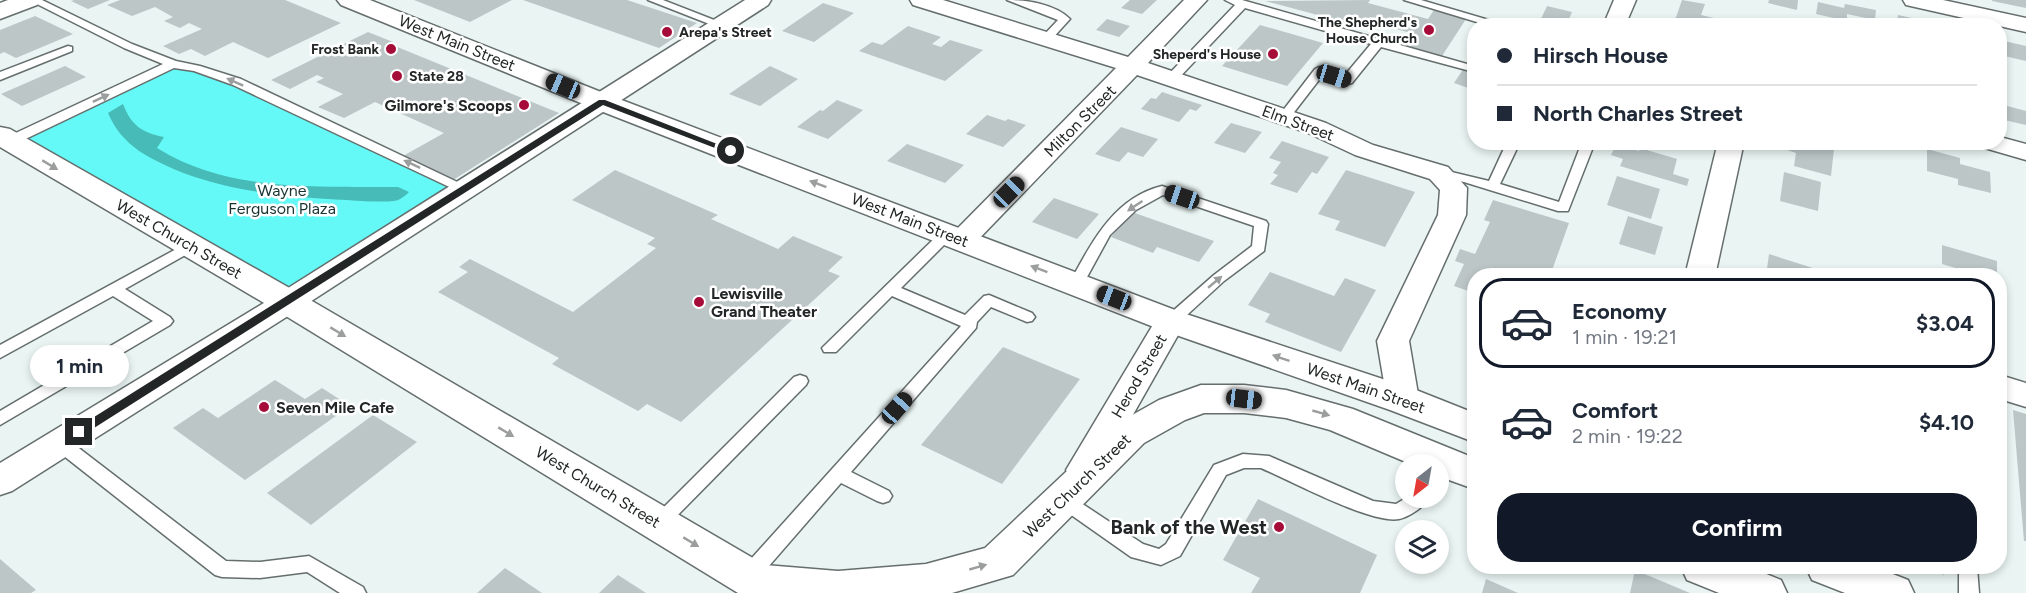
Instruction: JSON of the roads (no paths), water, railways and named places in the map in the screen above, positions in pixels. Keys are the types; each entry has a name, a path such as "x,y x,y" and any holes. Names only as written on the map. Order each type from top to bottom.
{"main road":[{"path":"0,12 29,0"},
{"name":"West Main Street","path":"350,0 602,102 1171,321 1403,400 1467,425"},
{"name":"West Church Street","path":"5,138 288,302 659,523 758,586 838,589 927,587 998,562 1131,433 1172,410 1201,399 1244,399 1286,404 1340,419 1418,454"},
{"path":"1449,466 1467,472"},
{"path":"1719,574 1766,593"},
{"path":"1836,577 1893,593"}],"street":[{"path":"0,481 288,302 760,0"},
{"name":"Elm Street","path":"921,0 1134,66 1317,128 1365,150 1439,173"},
{"name":"Milton Street","path":"955,237 1134,66 1196,0"},
{"path":"1617,18 1625,0"},
{"path":"1914,0 1995,18"},
{"path":"2007,21 2026,25"},
{"path":"2007,147 2026,152"},
{"path":"1702,268 1729,150"},
{"path":"1403,400 1393,341 1452,215 1454,188 1439,173"},
{"name":"Herod Street","path":"1067,497 1171,321"},
{"path":"2007,389 2026,395"}],"lane":[{"path":"34,0 128,46 173,64 237,82 465,189"},
{"path":"655,0 721,25"},
{"path":"1012,0 1052,12 1065,19 1046,39"},
{"path":"1230,0 1467,67"},
{"path":"1409,0 1475,18"},
{"path":"1171,79 1242,4"},
{"path":"1284,117 1319,71 1348,80 1378,43"},
{"path":"0,76 68,49"},
{"path":"5,138 173,64"},
{"path":"1493,186 1510,150"},
{"path":"1439,173 1466,178 1563,208 1586,150"},
{"path":"1076,284 1104,233 1131,207 1162,190 1261,224 1259,248 1219,278 1171,321"},
{"path":"830,348 890,289 955,237"},
{"path":"0,352 191,246"},
{"path":"0,419 165,321 114,289"},
{"path":"758,586 838,474 971,324 890,289"},
{"path":"967,323 989,300 1027,317"},
{"path":"659,523 800,381"},
{"path":"61,444 222,569 260,570 309,564 356,593"},
{"path":"1067,497 1138,550 1161,557 1173,550 1220,470 1243,461 1263,461 1371,508 1398,512 1404,508"},
{"path":"838,474 883,496"},
{"path":"1968,574 1969,593"}],"place":[{"name":"The Shepherd's House Church","path":"1429,30"},
{"name":"Arepa's Street","path":"667,32"},
{"name":"Frost Bank","path":"391,49"},
{"name":"Sheperd's House","path":"1273,54"},
{"name":"State 28","path":"397,76"},
{"name":"Gilmore's Scoops","path":"524,105"},
{"name":"Lewisville Grand Theater","path":"699,302"},
{"name":"Seven Mile Cafe","path":"264,407"},
{"name":"Bank of the West","path":"1279,527"}],"park label":[{"name":"Wayne Ferguson Plaza","path":"282,199"}]}
